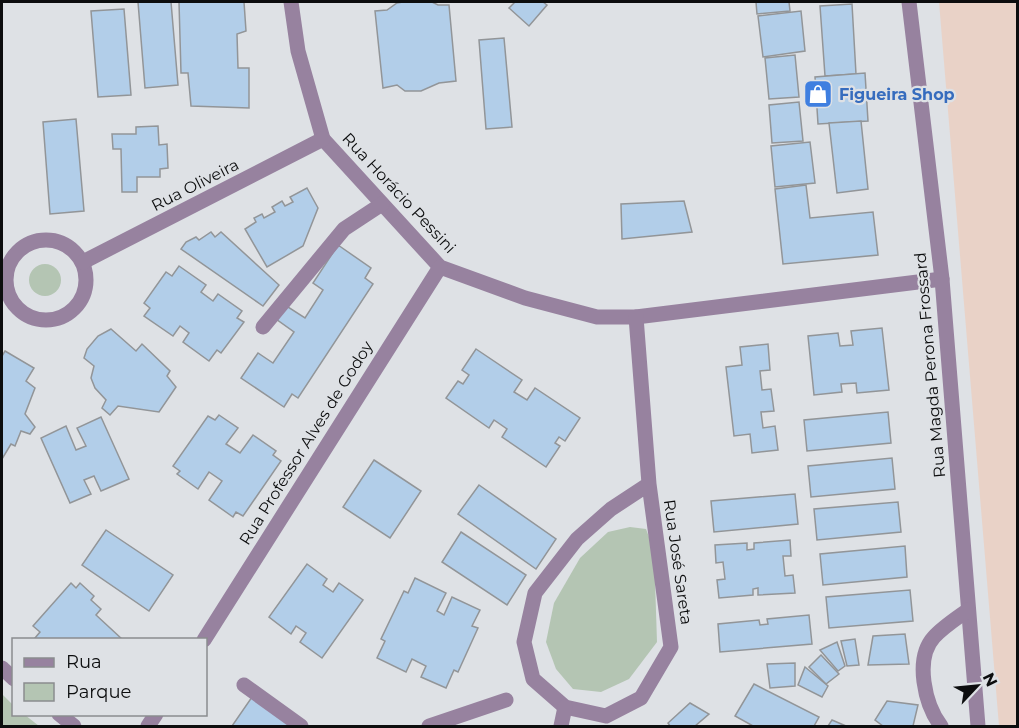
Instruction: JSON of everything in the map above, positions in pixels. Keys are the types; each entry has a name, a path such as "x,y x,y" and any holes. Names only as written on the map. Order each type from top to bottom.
{"street":[{"name":"Rua Horácio Pessini","path":"291,2 298,51 323,139 440,267 525,298 597,317 636,318 942,279"},
{"name":"Rua Magda Perona Frossard","path":"909,2 942,279 978,726"},
{"name":"Rua Oliveira","path":"83,262 323,139"},
{"path":"263,327 344,229 382,204"},
{"path":"40,240 65,244 83,262 86,287 75,310 52,321 27,317 9,298 6,273 17,251 32,243 40,240"},
{"name":"Rua Professor Alves de Godoy","path":"205,638 440,267"},
{"name":"Rua José Sareta","path":"636,318 649,484 671,647 641,698 606,716 564,707 533,679 524,642 535,593 577,539 611,509 649,484"},
{"path":"941,726 931,713 923,680 925,654 933,637 968,610"},
{"path":"244,686 300,726"},
{"path":"429,726 506,700"},
{"path":"561,726 564,707"},
{"path":"62,716 74,726"}],"shaded area":[{"path":"939,2 1017,2 1017,726 999,726"}],"green space":[{"path":"45,264 56,269 61,280 56,291 45,296 34,291 29,280 34,269"},
{"path":"630,527 646,529 654,550 657,642 629,679 601,692 573,689 556,669 546,642 554,603 580,558 608,532"},
{"path":"2,694 12,704 12,716 26,716 39,726 2,726"}],"building":[{"path":"138,2 171,2 178,85 145,88"},
{"path":"179,2 244,2 246,31 237,34 238,68 249,68 249,108 191,106 188,73 181,73"},
{"path":"403,2 432,2 438,5 449,5 456,81 439,83 421,91 405,91 397,85 383,88 375,11 387,10"},
{"path":"513,2 543,2 547,5 529,26 509,8"},
{"path":"756,2 789,2 790,11 757,14"},
{"path":"852,4 856,74 825,76 820,6"},
{"path":"124,9 131,95 98,97 91,11"},
{"path":"801,11 805,51 763,57 758,16"},
{"path":"504,38 512,127 486,129 479,40"},
{"path":"795,55 799,97 769,99 765,58"},
{"path":"865,73 868,121 818,124 815,77"},
{"path":"799,102 803,141 772,143 769,105"},
{"path":"76,119 84,211 50,214 43,122"},
{"path":"861,121 868,189 837,193 829,123"},
{"path":"158,126 159,145 167,144 168,168 160,169 160,177 137,177 137,192 122,192 121,149 113,149 112,134 136,134 136,127"},
{"path":"810,142 815,183 775,187 771,146"},
{"path":"806,185 810,218 873,212 878,255 783,264 775,189"},
{"path":"307,188 318,208 303,246 267,267 245,229 256,222 254,218 262,214 264,218 275,212 272,207 282,201 285,206 293,202 290,197"},
{"path":"684,201 692,232 622,239 621,204"},
{"path":"211,232 215,237 221,232 279,285 263,306 181,249 186,242 196,237 199,240"},
{"path":"338,245 371,268 365,278 373,284 298,398 292,394 284,407 241,378 258,353 273,363 294,332 276,319 285,305 305,318 323,290 313,283"},
{"path":"179,266 206,285 201,292 213,301 218,294 242,311 237,318 244,322 221,353 217,350 209,361 183,342 189,333 180,326 173,336 144,316 150,308 144,303 166,272 172,276"},
{"path":"882,328 889,390 857,393 856,383 841,384 842,392 814,395 808,336 838,333 840,346 853,345 851,331"},
{"path":"111,329 136,351 142,344 170,371 167,376 176,387 159,412 118,406 110,415 102,408 106,400 95,388 91,378 94,366 84,358 87,349 98,336"},
{"path":"768,344 770,370 760,371 762,390 771,389 774,411 761,412 763,428 775,426 778,450 752,453 750,434 734,436 726,367 742,365 740,347"},
{"path":"476,349 522,380 514,392 527,400 535,388 580,418 565,441 559,437 555,443 560,446 546,467 502,437 507,429 494,420 489,428 446,398 458,381 463,384 469,375 462,370"},
{"path":"5,351 34,368 26,381 35,388 25,414 35,427 30,434 21,431 15,446 11,444 2,459 2,356"},
{"path":"888,412 891,443 807,451 804,420"},
{"path":"219,415 238,428 226,444 240,453 253,435 276,451 273,455 281,461 243,516 236,512 233,517 209,500 222,481 209,472 198,489 177,474 180,471 173,466 208,416 215,420"},
{"path":"101,417 129,479 101,491 94,476 84,480 91,494 70,503 41,438 66,426 76,450 86,446 77,428"},
{"path":"892,458 895,489 811,497 808,466"},
{"path":"374,460 421,491 390,538 343,507"},
{"path":"479,485 556,539 536,569 458,514"},
{"path":"795,494 798,524 714,532 711,501"},
{"path":"898,502 901,532 817,540 814,509"},
{"path":"106,530 173,575 149,611 82,565"},
{"path":"461,532 526,575 507,605 442,562"},
{"path":"790,540 791,556 783,556 785,576 793,575 795,593 758,595 758,588 753,589 753,595 719,598 717,580 725,579 723,562 716,563 715,545 747,543 747,550 754,549 754,543"},
{"path":"905,546 907,577 823,585 820,554"},
{"path":"307,564 327,579 323,585 333,592 339,583 363,600 322,658 300,642 306,633 296,626 291,634 269,617"},
{"path":"415,578 446,593 437,611 444,615 452,597 480,610 472,626 478,628 458,672 454,670 446,688 421,677 426,666 412,659 406,672 377,658 385,641 381,639 404,591 408,593"},
{"path":"71,583 76,588 80,583 94,596 91,600 101,609 96,615 121,638 35,638 40,632 33,626"},
{"path":"910,590 913,621 829,628 826,597"},
{"path":"809,615 812,644 720,652 718,624 759,620 760,625 768,624 767,619"},
{"path":"905,634 909,664 868,665 873,636"},
{"path":"855,639 859,665 847,666 841,641"},
{"path":"837,642 845,666 838,671 820,650"},
{"path":"821,655 839,674 826,684 809,667"},
{"path":"795,663 795,686 770,688 767,664"},
{"path":"805,667 828,686 822,697 798,685"},
{"path":"754,684 819,717 814,726 753,726 735,716"},
{"path":"252,697 293,726 232,726"},
{"path":"887,701 918,705 913,726 883,726 875,720"},
{"path":"690,703 709,714 695,726 670,726 668,723"},
{"path":"832,720 846,726 828,726"}],"place":[{"name":"Figueira Shop","path":"818,94"}]}
